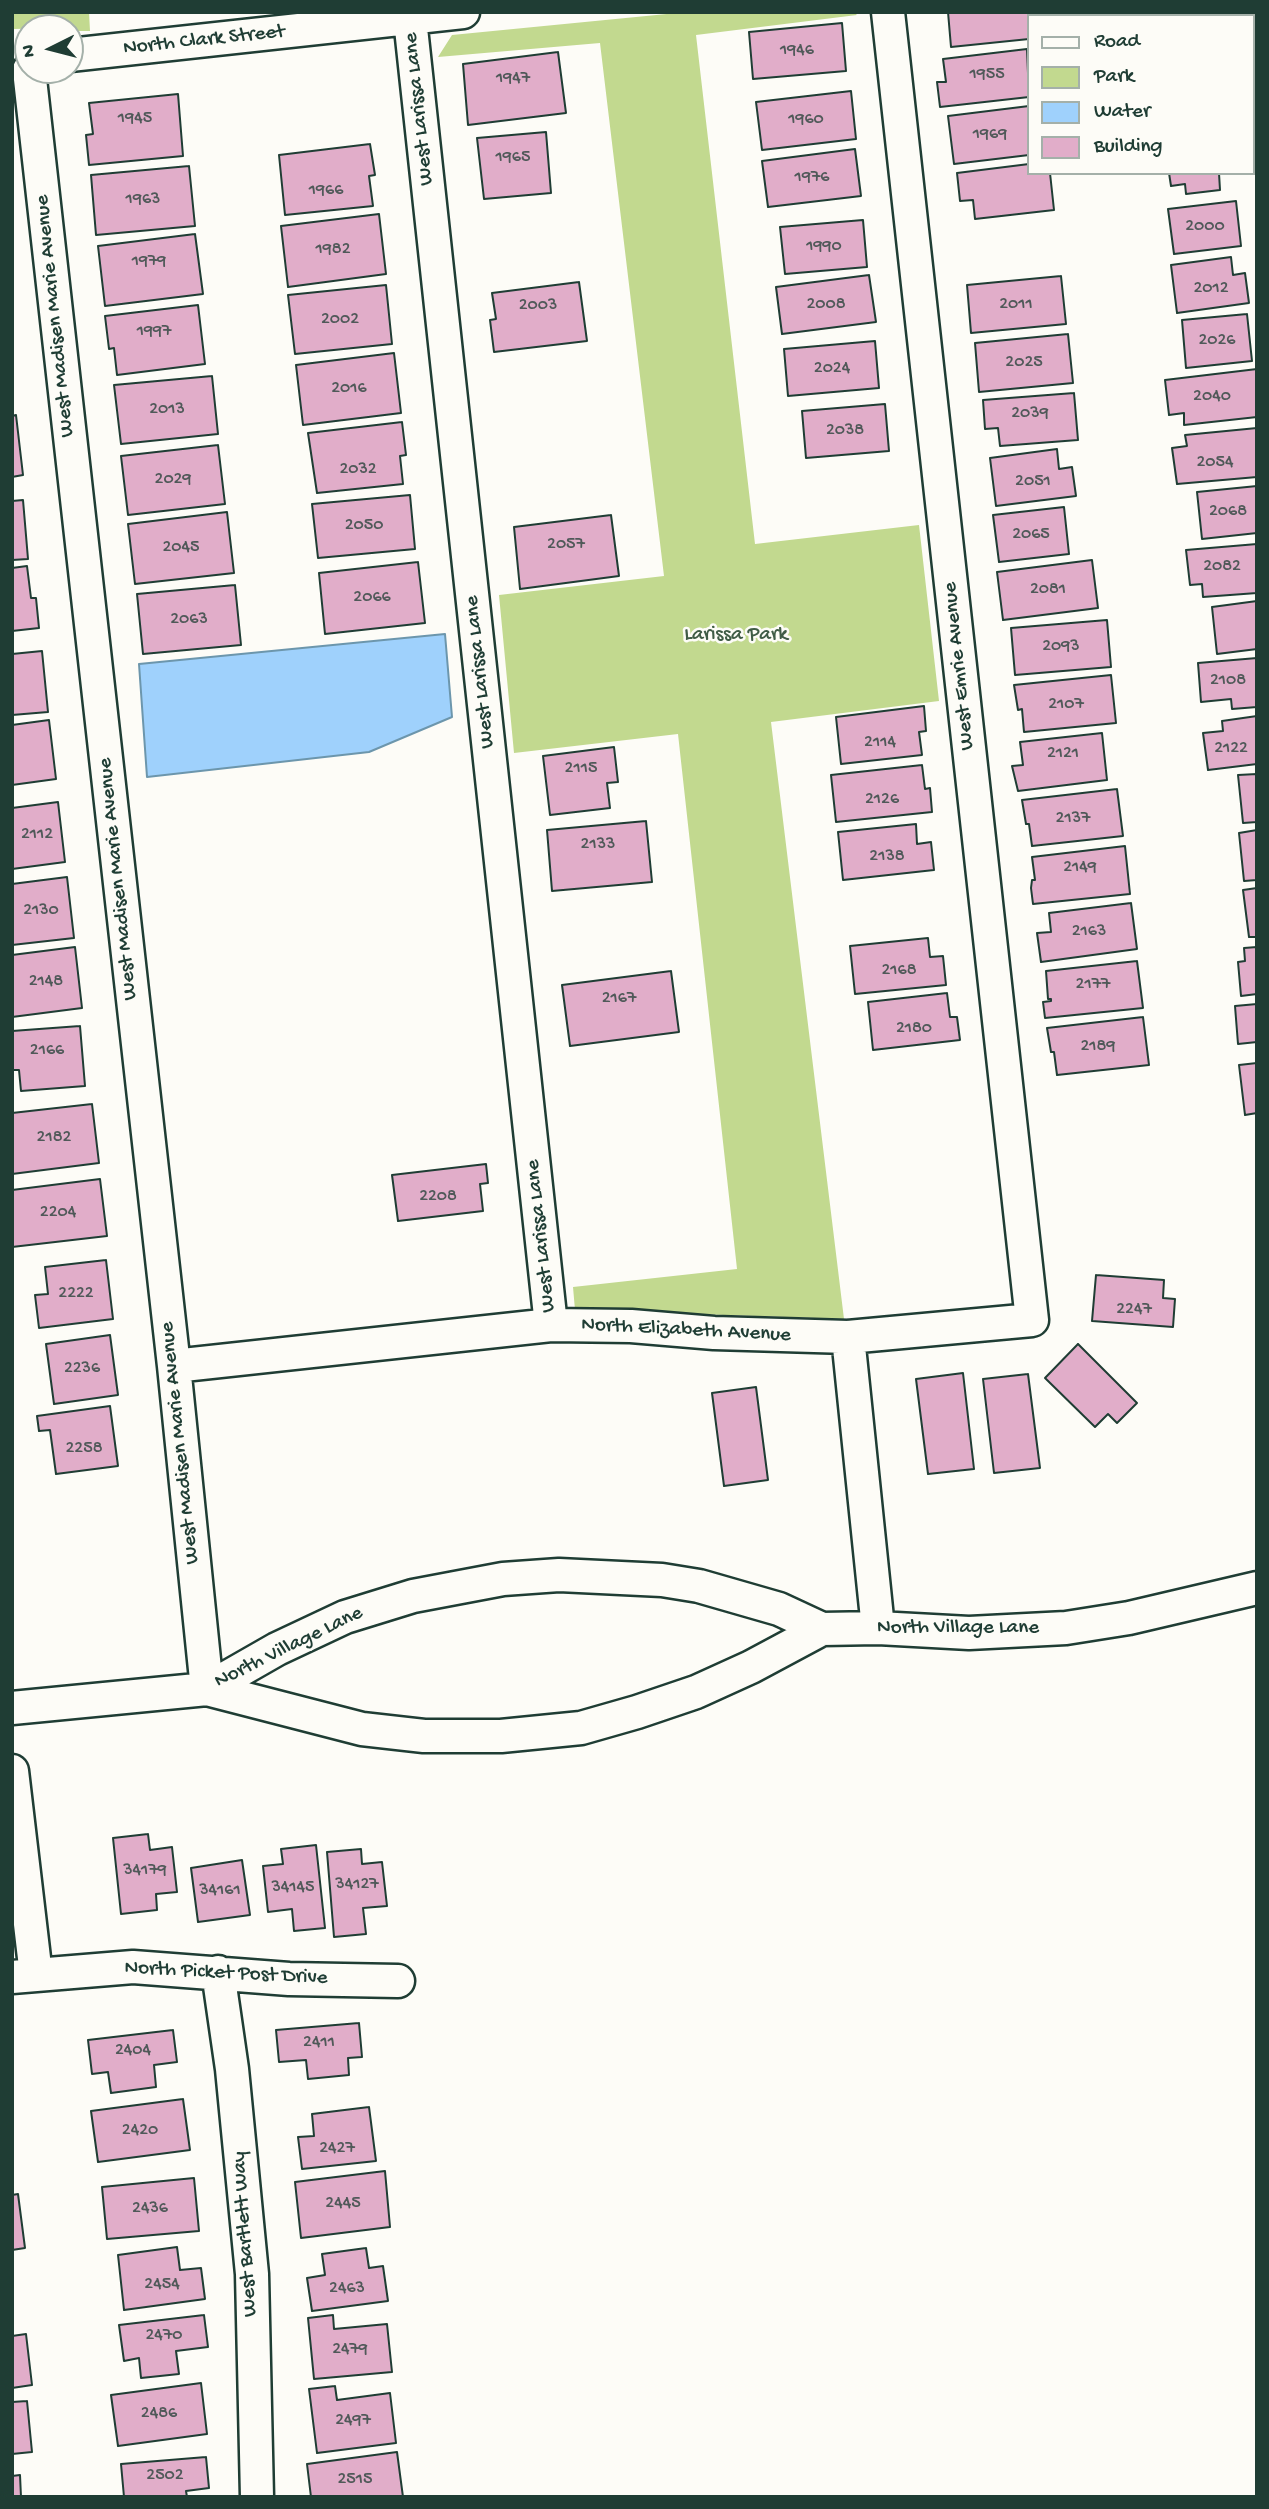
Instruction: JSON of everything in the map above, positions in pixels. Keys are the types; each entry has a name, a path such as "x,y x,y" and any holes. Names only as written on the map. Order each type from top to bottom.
{"street":[{"name":"North Clark Street","path":"84,54 463,12"},
{"name":"West Emrie Avenue","path":"888,12 1032,1320"},
{"name":"West Larissa Lane","path":"410,19 551,1325"},
{"name":"West Madisen Marie Avenue","path":"31,84 174,1366 207,1689"},
{"name":"North Elizabeth Avenue","path":"174,1366 551,1325 631,1326 714,1333 848,1337 1032,1320"},
{"path":"848,1337 878,1628"},
{"name":"North Village Lane","path":"207,1689 277,1649 345,1617 413,1596 503,1579 559,1575 662,1580 699,1586 779,1609 822,1629 878,1628 969,1633 1066,1628 1129,1618 1257,1588"},
{"name":"North Village Lane","path":"12,1708 207,1689 275,1709 362,1729 424,1736 501,1737 581,1728 637,1712 696,1692 751,1667 822,1629"},
{"path":"12,1771 24,1976"},
{"name":"North Picket Post Drive","path":"24,1976 133,1967 289,1979 398,1981"},
{"name":"West Bartlett Way","path":"218,1972 232,2069 252,2274 257,2497"}],"green space":[{"path":"12,12 89,12 90,31 84,31 84,14 14,14 12,29"},
{"name":"Larissa Park","path":"687,12 854,12 857,15 696,35 755,544 919,525 939,701 771,722 844,1319 575,1310 573,1287 737,1269 678,734 514,753 499,595 664,576 600,43 438,57 452,35"}],"water":[{"path":"445,634 452,717 369,752 147,777 139,664"}],"building":[{"path":"948,12 1043,12 1028,14 1028,39 951,47"},
{"path":"1125,12 1218,12 1218,14"},
{"path":"842,23 846,71 753,79 749,32"},
{"path":"1027,49 1028,97 940,107 937,82 946,82 943,59"},
{"path":"558,52 566,113 468,125 463,64"},
{"path":"851,91 856,139 762,150 756,102"},
{"path":"178,94 183,156 89,165 86,135 93,134 89,103"},
{"path":"1028,106 1028,155 954,164 948,116"},
{"path":"546,132 551,193 484,199 477,138"},
{"path":"370,144 375,175 369,176 373,206 285,215 279,155"},
{"path":"855,149 861,196 768,207 762,161"},
{"path":"1028,164 1028,175 1050,175 1054,210 975,219 973,200 960,201 957,173"},
{"path":"189,166 195,226 96,235 91,175"},
{"path":"1169,175 1219,175 1220,190 1186,194 1185,184 1171,186"},
{"path":"1236,201 1241,246 1174,254 1168,209"},
{"path":"379,214 386,274 288,287 281,226"},
{"path":"863,220 867,267 785,274 780,227"},
{"path":"195,234 203,294 105,306 98,246"},
{"path":"1231,257 1233,275 1245,273 1249,303 1177,313 1171,265"},
{"path":"869,275 876,322 782,334 776,287"},
{"path":"1061,276 1066,324 971,333 967,285"},
{"path":"579,282 587,341 494,352 490,320 496,319 492,293"},
{"path":"386,285 392,344 295,354 288,295"},
{"path":"198,305 205,364 117,375 114,348 109,349 105,316"},
{"path":"1247,314 1252,361 1186,368 1182,320"},
{"path":"1068,334 1073,383 979,392 975,343"},
{"path":"875,341 879,388 788,396 784,349"},
{"path":"394,353 401,413 303,425 296,365"},
{"path":"1257,369 1257,417 1184,425 1184,413 1169,415 1165,380"},
{"path":"212,376 218,434 121,444 114,385"},
{"path":"1074,393 1078,440 1000,446 998,428 985,429 983,400"},
{"path":"885,404 889,451 806,458 802,411"},
{"path":"16,415 23,475 12,477 12,416"},
{"path":"402,422 406,455 400,456 403,484 317,493 308,433"},
{"path":"1257,428 1257,477 1177,484 1172,448 1187,446 1185,435"},
{"path":"218,445 225,504 128,515 121,456"},
{"path":"1057,449 1059,469 1072,467 1076,496 996,506 990,458"},
{"path":"1257,486 1257,533 1202,539 1197,492"},
{"path":"410,495 415,549 318,558 312,504"},
{"path":"23,500 28,559 12,560 12,501"},
{"path":"1064,507 1069,554 999,562 993,515"},
{"path":"227,512 234,573 135,584 128,524"},
{"path":"611,515 619,576 520,589 514,527"},
{"path":"1257,544 1257,593 1203,597 1202,584 1190,585 1186,550"},
{"path":"1092,560 1098,608 1003,620 997,572"},
{"path":"418,562 425,623 325,634 319,573"},
{"path":"27,566 31,598 36,598 39,628 12,631 12,568"},
{"path":"235,585 241,645 143,654 137,594"},
{"path":"1257,601 1257,649 1217,654 1212,607"},
{"path":"1107,620 1111,667 1015,675 1011,628"},
{"path":"42,651 48,712 12,715 12,654"},
{"path":"1257,658 1257,707 1232,709 1231,699 1201,702 1198,663"},
{"path":"1111,675 1116,723 1024,732 1022,709 1018,710 1014,685"},
{"path":"924,706 926,731 919,732 922,755 841,764 836,717"},
{"path":"1257,716 1257,764 1208,770 1203,733 1223,731 1222,721"},
{"path":"49,720 56,779 12,785 12,725"},
{"path":"1102,733 1107,780 1018,791 1012,766 1023,765 1020,742"},
{"path":"614,747 618,782 607,783 610,808 550,815 543,756"},
{"path":"922,765 925,789 930,788 932,812 836,822 831,775"},
{"path":"1257,774 1257,822 1243,823 1238,775"},
{"path":"1117,789 1123,836 1032,846 1022,800"},
{"path":"58,802 65,862 12,869 12,808"},
{"path":"646,821 652,882 552,891 547,830"},
{"path":"916,824 917,844 931,842 934,870 843,880 838,832"},
{"path":"1257,830 1257,880 1244,881 1239,833"},
{"path":"1125,846 1130,894 1033,904 1031,888 1032,880 1035,880 1032,857"},
{"path":"67,877 74,938 12,945 12,884"},
{"path":"1257,888 1257,937 1249,937 1243,890"},
{"path":"1131,903 1137,949 1041,962 1037,933 1051,932 1049,913"},
{"path":"928,938 930,957 943,956 946,985 855,994 850,946"},
{"path":"75,947 82,1008 12,1017 12,955"},
{"path":"1257,947 1257,994 1241,996 1238,962 1245,961 1244,948"},
{"path":"1137,961 1143,1008 1045,1018 1043,1002 1051,1001 1048,999 1046,971"},
{"path":"671,971 679,1032 570,1046 562,985"},
{"path":"947,993 950,1017 957,1017 960,1040 873,1050 868,1002"},
{"path":"1257,1004 1257,1042 1238,1044 1235,1006"},
{"path":"1143,1017 1149,1065 1057,1075 1047,1028"},
{"path":"80,1026 85,1086 21,1091 19,1070 12,1070 12,1031"},
{"path":"1257,1063 1257,1113 1245,1115 1239,1065"},
{"path":"92,1104 99,1163 12,1174 12,1113"},
{"path":"486,1164 488,1183 480,1184 483,1211 398,1221 392,1175"},
{"path":"100,1179 107,1236 12,1247 12,1190"},
{"path":"106,1260 113,1319 39,1328 35,1295 48,1294 45,1267"},
{"path":"1096,1275 1164,1280 1163,1298 1175,1299 1173,1327 1092,1321"},
{"path":"110,1335 118,1395 54,1404 46,1344"},
{"path":"1078,1344 1137,1403 1117,1423 1108,1414 1095,1427 1045,1378"},
{"path":"963,1373 974,1469 928,1474 916,1379"},
{"path":"1028,1374 1040,1468 994,1473 983,1379"},
{"path":"756,1387 768,1480 724,1486 712,1393"},
{"path":"110,1406 118,1466 56,1474 50,1430 39,1431 37,1416"},
{"path":"148,1834 150,1850 172,1847 177,1892 156,1894 157,1910 121,1914 113,1838"},
{"path":"316,1845 325,1928 294,1931 292,1909 268,1912 263,1866 283,1864 281,1849"},
{"path":"361,1849 362,1864 382,1862 387,1906 363,1908 366,1934 334,1937 327,1852"},
{"path":"242,1860 250,1915 198,1922 191,1868"},
{"path":"359,2023 362,2057 348,2058 349,2075 308,2079 306,2060 279,2062 276,2030"},
{"path":"173,2030 177,2062 154,2065 156,2087 111,2093 108,2072 92,2074 88,2040"},
{"path":"183,2099 190,2150 98,2162 91,2111"},
{"path":"369,2107 376,2161 302,2169 298,2137 314,2136 312,2114"},
{"path":"385,2171 390,2227 301,2238 295,2182"},
{"path":"194,2178 199,2231 107,2239 102,2187"},
{"path":"18,2194 25,2248 12,2250 12,2195"},
{"path":"177,2247 180,2270 201,2268 205,2299 124,2310 118,2255"},
{"path":"366,2248 369,2268 383,2266 388,2301 312,2311 307,2278 325,2275 322,2254"},
{"path":"204,2315 208,2347 176,2351 179,2374 141,2378 139,2358 124,2361 119,2325"},
{"path":"333,2315 334,2329 387,2324 392,2372 314,2379 308,2318"},
{"path":"26,2334 32,2385 12,2388 12,2336"},
{"path":"201,2383 207,2434 118,2446 111,2395"},
{"path":"335,2386 337,2400 390,2393 396,2443 317,2453 309,2389"},
{"path":"27,2401 32,2452 12,2454 12,2402"},
{"path":"397,2452 403,2497 311,2497 307,2464"},
{"path":"206,2457 209,2488 186,2491 187,2497 124,2497 121,2464"},
{"path":"20,2475 21,2497 12,2497 12,2476"}]}
